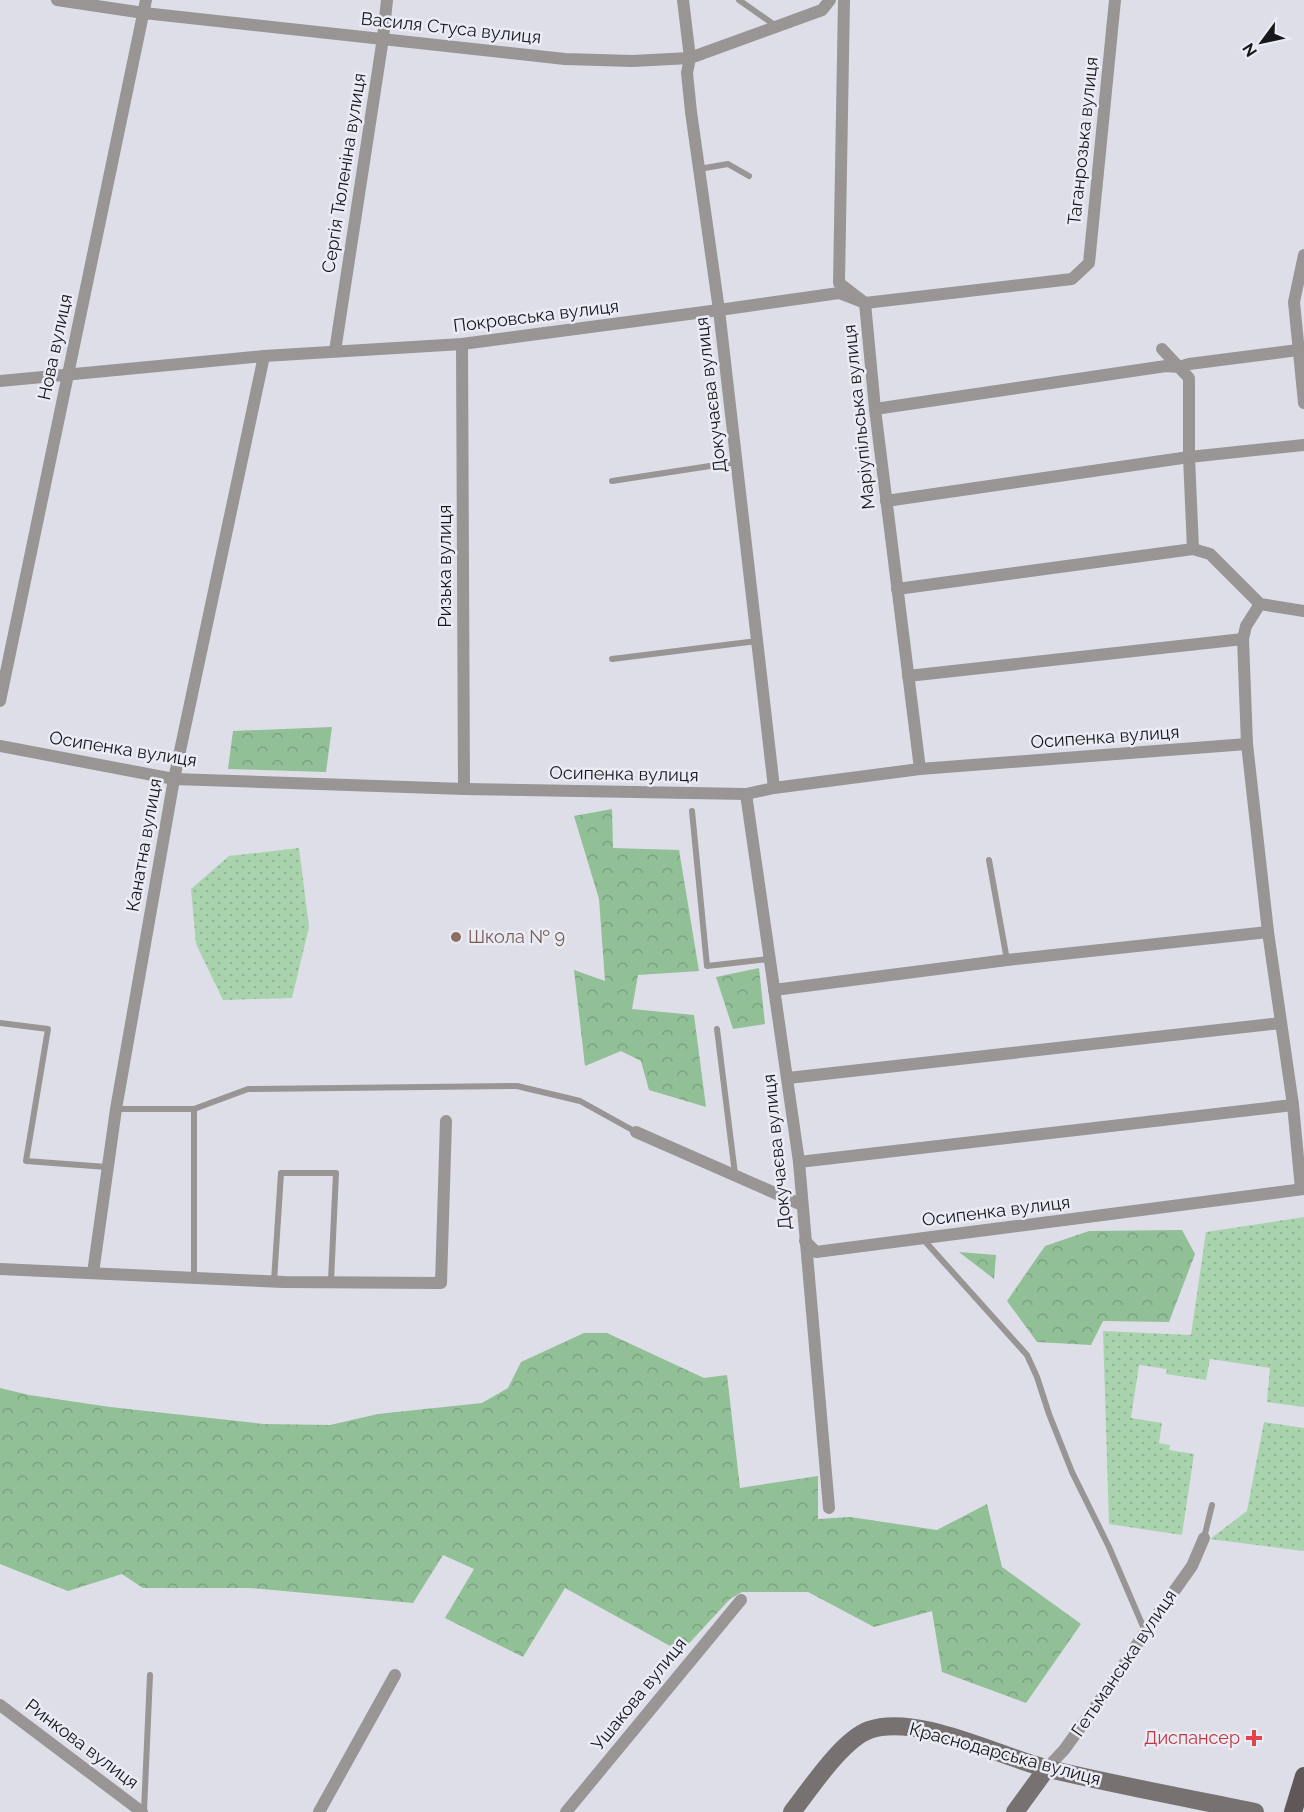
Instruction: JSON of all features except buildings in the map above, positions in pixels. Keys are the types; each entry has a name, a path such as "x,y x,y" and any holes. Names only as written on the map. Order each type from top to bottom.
{"main road":[{"path":"1293,1812 1304,1776"}],"street":[{"name":"Василя Стуса вулиця","path":"57,0 145,6 383,38 564,59 632,61 690,58 822,10 830,0"},
{"name":"Сергія Тюленіна вулиця","path":"334,351 387,0"},
{"name":"Докучаєва вулиця","path":"683,0 690,58 687,73 719,310 774,788"},
{"name":"Маріупільська вулиця","path":"844,0 839,283 865,303 875,409 920,769"},
{"name":"Таганрозька вулиця","path":"1072,279 1089,263 1115,0"},
{"name":"Нова вулиця","path":"0,701 145,6"},
{"path":"1304,255 1294,302 1304,403"},
{"name":"Покровська вулиця","path":"0,381 264,356 462,344 839,292 865,303 1072,279"},
{"name":"Ризька вулиця","path":"462,344 464,789"},
{"path":"1162,350 1189,378 1189,457 1193,549"},
{"path":"875,409 1166,366 1179,367 1298,350"},
{"name":"Канатна вулиця","path":"93,1273 116,1109 174,779 264,356"},
{"path":"886,501 1189,457 1304,445"},
{"path":"897,589 1193,549 1210,554 1260,603 1304,611"},
{"path":"1260,603 1246,626 1243,639 1246,744 1302,1189"},
{"path":"908,676 1243,639"},
{"name":"Осипенка вулиця","path":"0,746 174,779 464,789 746,795 774,788 920,769 1246,744"},
{"name":"Докучаєва вулиця","path":"746,795 799,1162 829,1508"},
{"path":"774,990 1007,960 1268,932"},
{"path":"788,1078 1281,1023"},
{"path":"799,1162 1293,1105"},
{"path":"0,1269 274,1281 441,1283 446,1121"},
{"path":"636,1132 802,1205"},
{"name":"Осипенка вулиця","path":"805,1241 816,1252 1302,1189"},
{"name":"Гетьманська вулиця","path":"1015,1812 1047,1768 1065,1750 1108,1689 1192,1566 1204,1539"},
{"name":"Ушакова вулиця","path":"566,1812 741,1600"},
{"path":"319,1812 395,1675"},
{"name":"Ринкова вулиця","path":"0,1705 143,1812"},
{"name":"Краснодарська вулиця","path":"792,1812 852,1739 870,1730 896,1726 925,1729 1047,1768 1255,1812"}],"lane":[{"path":"739,0 776,27"},
{"path":"699,169 728,164 749,177"},
{"path":"612,480 737,462"},
{"path":"612,658 757,641"},
{"path":"692,811 707,966 770,958"},
{"path":"989,860 1007,960"},
{"path":"0,1023 48,1029 26,1161 108,1167"},
{"path":"717,1029 735,1175"},
{"path":"116,1109 194,1109 249,1089 517,1086 580,1101 636,1132"},
{"path":"194,1109 194,1278"},
{"path":"274,1281 281,1173 336,1173 331,1281"},
{"path":"922,1238 1027,1355 1072,1472 1145,1632"},
{"path":"1204,1539 1212,1504"},
{"path":"143,1812 150,1675"}],"green space":[{"path":"332,727 326,772 228,769 233,731"},
{"path":"612,809 613,848 679,850 699,971 638,975 632,1009 694,1015 706,1107 649,1090 641,1061 621,1051 585,1066 574,970 605,981 599,899 574,816"},
{"path":"299,848 309,927 292,998 223,1000 196,944 191,889 229,856"},
{"path":"759,968 765,1024 733,1029 716,977"},
{"path":"1304,1217 1304,1407 1267,1402 1270,1368 1210,1359 1206,1380 1166,1374 1167,1369 1139,1365 1131,1418 1162,1423 1159,1443 1170,1445 1169,1450 1194,1454 1182,1535 1109,1524 1103,1331 1191,1335 1206,1232"},
{"path":"1182,1230 1195,1254 1169,1322 1103,1321 1091,1345 1037,1342 1007,1301 1045,1246 1089,1231"},
{"path":"959,1252 996,1255 994,1279"},
{"path":"584,1333 607,1333 704,1378 727,1375 740,1488 818,1476 818,1519 850,1517 937,1530 987,1504 1002,1567 1081,1624 1026,1703 942,1672 932,1611 874,1627 808,1592 742,1592 730,1599 681,1652 565,1588 523,1657 445,1618 474,1569 443,1555 413,1603 250,1588 143,1588 122,1574 68,1591 0,1564 0,1388 29,1395 110,1407 264,1424 330,1425 378,1414 482,1403 508,1388 521,1362"},
{"path":"1264,1422 1304,1428 1304,1551 1210,1539 1247,1511"}],"place":[{"name":"Школа № 9","path":"456,937"},
{"name":"Диспансер","path":"1254,1738"}]}
